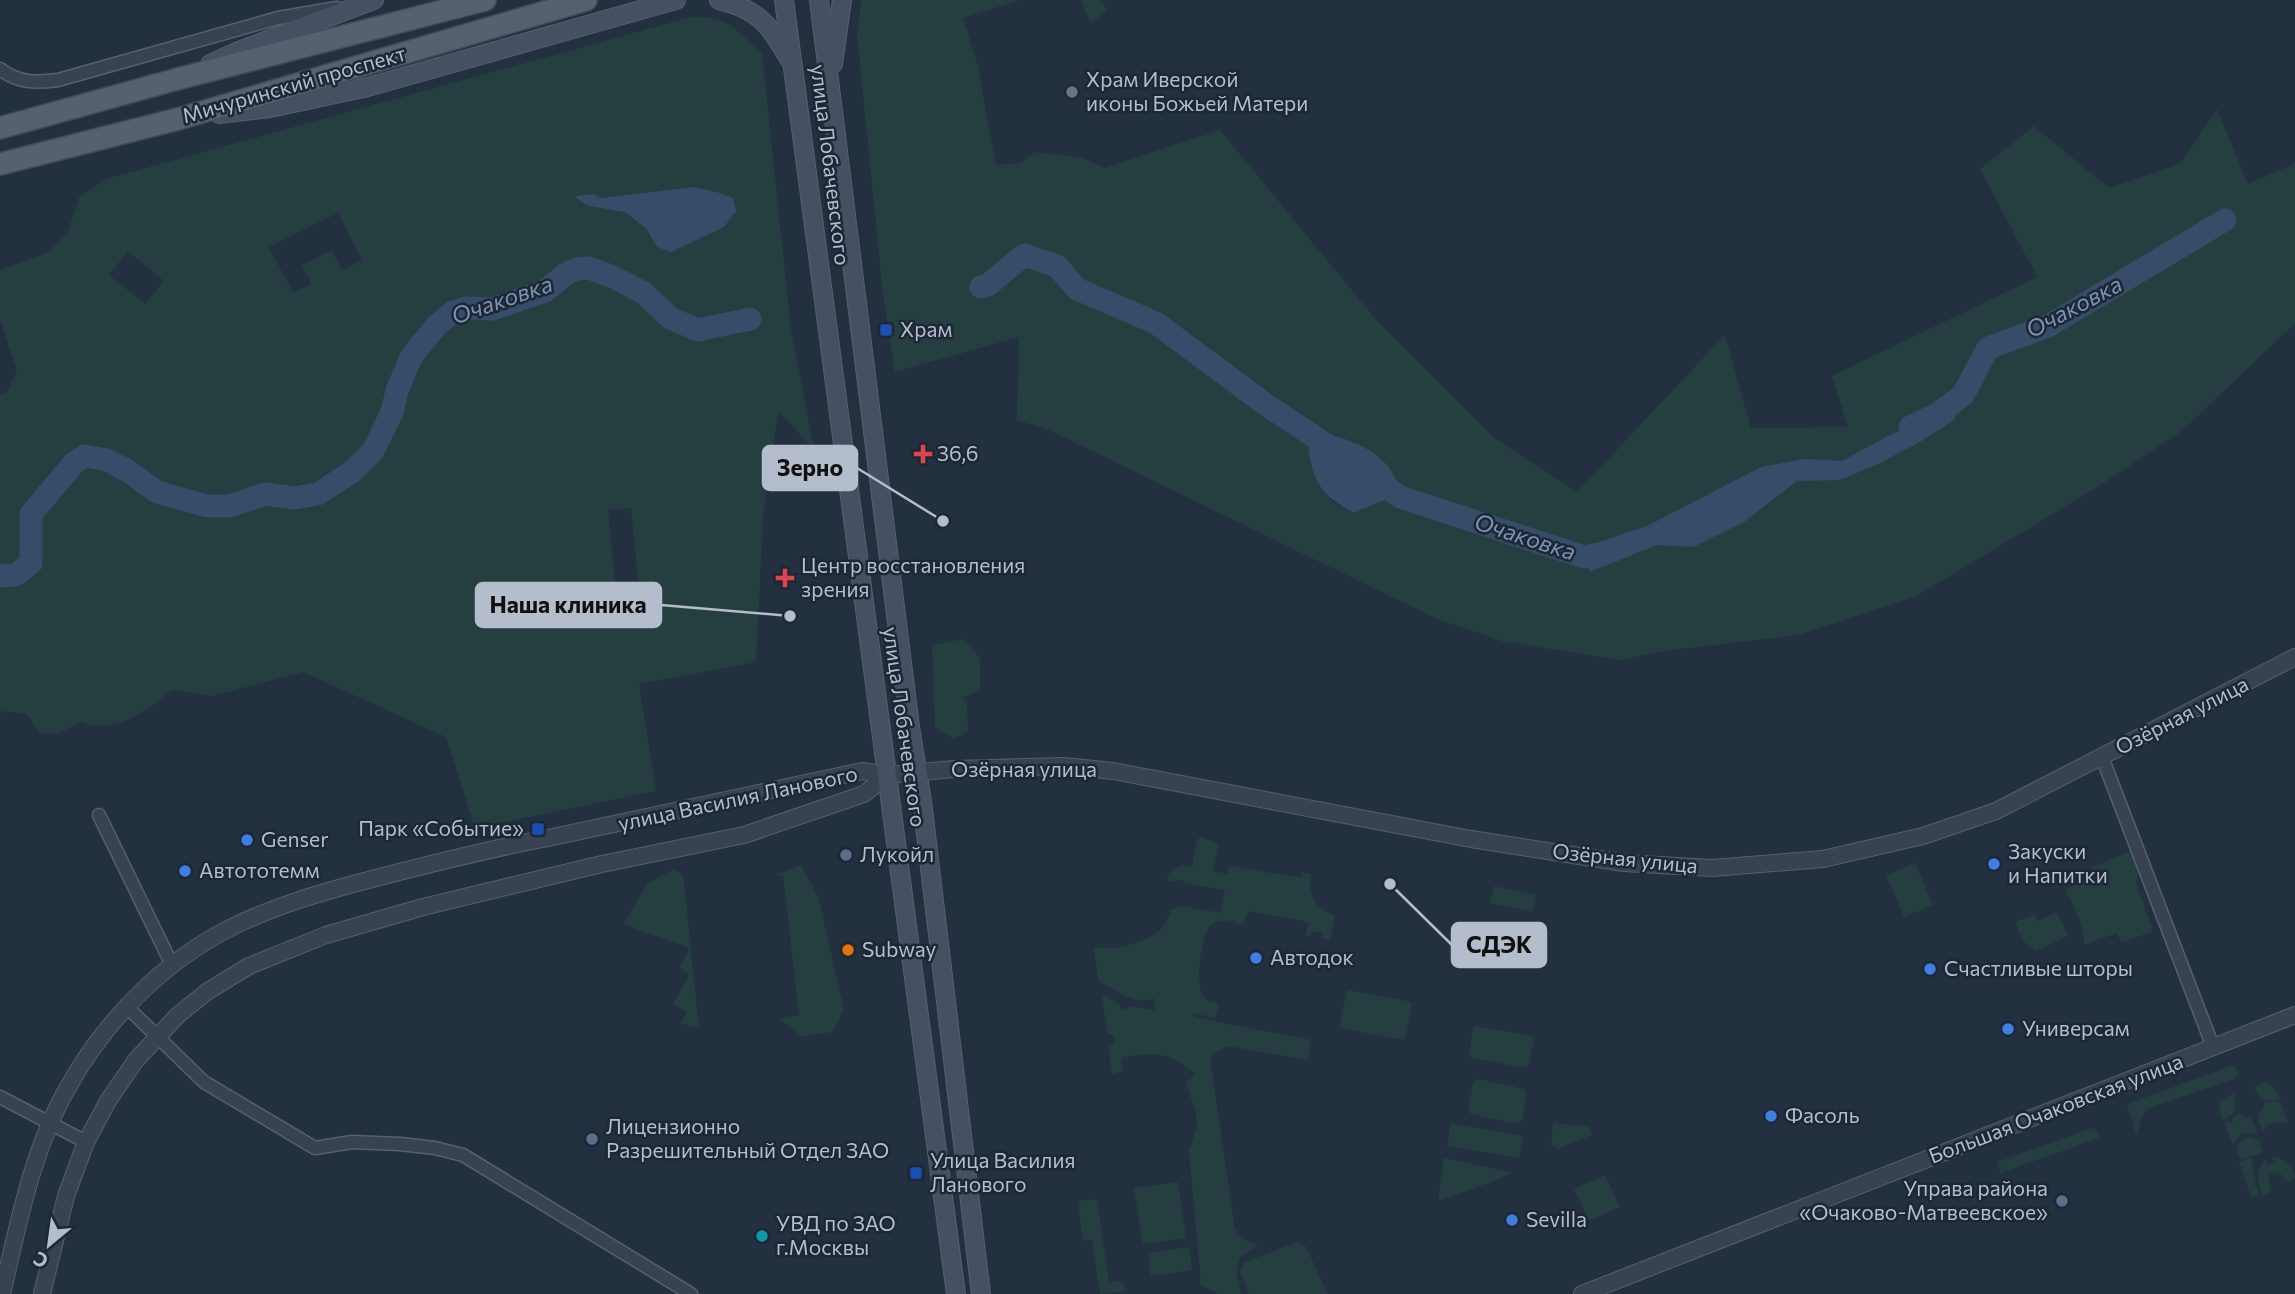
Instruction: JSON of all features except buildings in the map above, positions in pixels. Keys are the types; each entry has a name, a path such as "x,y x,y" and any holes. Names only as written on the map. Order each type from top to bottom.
{"main road":[{"name":"Мичуринский проспект","path":"0,128 181,78 485,0"},
{"name":"Мичуринский проспект","path":"0,164 178,118 586,0"},
{"path":"178,118 271,108 368,87 676,0"},
{"path":"719,0 747,9 769,26 794,67"},
{"name":"улица Лобачевского","path":"784,0 956,1294"},
{"name":"улица Лобачевского","path":"819,0 908,715 918,772 981,1294"},
{"path":"831,88 842,0"},
{"path":"181,78 236,52 365,3"}],"street":[{"path":"0,69 19,81 58,80 278,18 365,3"},
{"name":"Озёрная улица","path":"888,775 1034,766 1092,768 1287,806 1584,857 1655,866 1713,868 1823,859 1923,836 1996,811 2295,657"},
{"path":"2102,757 2213,1047"},
{"name":"улица Василия Ланового","path":"2,1294 29,1187 50,1124 67,1088 127,1007 172,965 230,928 302,899 456,857 862,771 888,775"},
{"name":"улица Василия Ланового","path":"42,1294 66,1196 86,1142 122,1080 157,1036 178,1015 249,966 326,935 423,907 579,869 744,835 864,794 888,775"},
{"path":"99,815 172,965"},
{"path":"127,1007 204,1082 315,1147 352,1142 400,1143 463,1155 691,1294"},
{"name":"Большая Очаковская улица","path":"1581,1294 2295,1015"},
{"path":"0,1097 86,1142"}],"green space":[{"path":"861,0 1020,0 963,18 977,62 996,165 1021,163 1034,152 1079,157 1105,168 1220,130 1378,322 1493,437 1577,492 1725,335 1751,428 1848,427 1832,376 2037,277 1980,169 2034,126 2109,188 2180,164 2217,109 2248,184 2295,163 2295,326 2183,430 2099,486 1915,597 1798,635 1663,651 1620,660 1501,641 1435,618 1049,430 1017,420 1019,337 895,372 883,294 857,34","holes":["1316,480 1400,497 1379,502 1354,513 1334,503"]},
{"path":"1081,0 1099,0 1108,10 1090,23"},
{"path":"691,17 715,19 731,26 762,53 791,330 814,449 778,411 763,519 756,662 639,684 656,791 475,828 446,737 303,672 212,696 172,690 128,720 96,726 80,722 58,734 39,733 27,714 3,711 0,714 0,394 6,393 17,371 0,319 0,270 49,252 68,231 79,197 106,179","holes":["694,187 696,239 671,251 657,247 646,230 625,212 588,206 575,196 594,194 601,198","338,213 362,260 342,270 332,250 302,265 311,284 293,293 269,247","128,251 164,281 145,304 109,275","631,508 641,611 618,613 608,510"]},
{"path":"964,639 980,659 980,690 962,698 967,705 968,731 954,739 935,727 932,645"},
{"path":"1200,837 1218,845 1213,871 1228,874 1229,866 1301,878 1302,872 1311,874 1310,888 1314,900 1322,909 1335,916 1330,940 1321,938 1323,933 1312,931 1310,936 1306,935 1308,922 1248,911 1243,925 1234,921 1217,921 1212,924 1202,948 1199,971 1201,991 1207,1000 1219,1003 1215,1018 1193,1013 1193,1017 1311,1040 1308,1060 1228,1046 1212,1055 1211,1065 1235,1229 1242,1238 1258,1246 1240,1257 1236,1273 1241,1294 1218,1294 1201,1285 1189,1150 1197,1127 1196,1113 1186,1083 1195,1074 1169,1057 1153,1054 1122,1057 1124,1070 1113,1074 1109,1046 1115,1044 1113,1034 1108,1034 1101,993 1120,1005 1120,1008 1127,1010 1128,1006 1155,1010 1154,998 1133,999 1099,982 1093,947 1119,947 1146,939 1162,928 1171,910 1181,906 1221,913 1225,890 1185,883 1183,880 1169,882 1167,875 1182,865 1192,867 1197,840"},
{"path":"2137,848 2142,861 2136,883 2153,931 2121,943 2117,933 2084,945 2078,916 2064,890 2089,879 2093,867"},
{"path":"1915,863 1933,905 1904,917 1886,875"},
{"path":"801,865 818,896 844,1010 832,1032 801,1037 779,1018 799,1015 783,875 774,876"},
{"path":"674,869 683,874 699,1028 680,1023 687,1012 673,1004 688,977 687,972 679,967 690,948 624,923 648,883"},
{"path":"1494,886 1536,895 1533,912 1490,903"},
{"path":"2057,912 2068,936 2036,951 2023,941 2015,922 2035,914 2038,921"},
{"path":"1347,990 1412,1002 1405,1040 1339,1028"},
{"path":"1476,1026 1531,1036 1534,1039 1529,1064 1525,1068 1472,1058 1469,1054 1473,1028"},
{"path":"2235,1066 2238,1074 2234,1079 2149,1108 2139,1125 2137,1137 2127,1104"},
{"path":"1478,1079 1524,1089 1526,1094 1523,1120 1517,1124 1471,1114 1468,1110 1473,1084"},
{"path":"2266,1082 2275,1088 2280,1100 2267,1101 2258,1095 2254,1087"},
{"path":"2234,1093 2235,1112 2223,1121 2220,1101"},
{"path":"2265,1102 2281,1102 2288,1124 2273,1122 2263,1133 2257,1116"},
{"path":"2238,1113 2247,1118 2251,1117 2258,1135 2241,1134 2232,1145 2225,1123 2230,1121 2233,1124 2232,1119"},
{"path":"1451,1123 1523,1136 1519,1158 1447,1146"},
{"path":"1553,1123 1589,1127 1592,1135 1558,1149 1551,1146"},
{"path":"2095,1127 2099,1138 2000,1173 1997,1162"},
{"path":"2249,1137 2259,1140 2263,1152 2240,1160 2237,1146"},
{"path":"2272,1156 2287,1164 2295,1178 2288,1182 2278,1171 2269,1175 2271,1189 2269,1193 2262,1195 2259,1173 2265,1159 2269,1165 2275,1162"},
{"path":"1444,1158 1511,1172 1500,1179 1438,1201"},
{"path":"2251,1158 2259,1195 2256,1197 2251,1196 2239,1162"},
{"path":"1605,1175 1620,1207 1589,1221 1574,1189"},
{"path":"1178,1182 1186,1238 1143,1244 1134,1188"},
{"path":"1097,1199 1109,1282 1119,1281 1124,1284 1125,1291 1100,1294 1092,1240 1083,1241 1078,1201"},
{"path":"1298,1242 1306,1247 1328,1294 1249,1294 1240,1272 1245,1262"},
{"path":"1189,1247 1192,1270 1151,1276 1148,1253"}],"water":[{"path":"694,187 733,198 736,211 724,227 671,252 657,247 646,229 625,212 588,206 574,196 594,194 601,198"},
{"path":"1963,395 1954,420 1878,464 1840,480 1797,481 1744,522 1693,547 1657,545 1590,572 1584,557 1591,545 1649,525 1761,467 1804,459 1842,461 1939,413"},
{"path":"1307,431 1353,442 1379,457 1396,481 1400,497 1379,502 1354,513 1340,505 1322,489 1317,480 1310,459"}],"waterway":[{"name":"Очаковка","path":"1910,427 1937,414 1963,395 1988,348 2048,326 2225,220"},
{"name":"Очаковка","path":"981,287 988,285 1024,255 1057,266 1077,289 1156,323 1265,404 1333,449"},
{"name":"Очаковка","path":"0,576 16,575 31,563 31,514 74,463 85,456 107,460 157,492 207,506 230,506 265,494 294,498 318,494 353,471 373,451 392,412 397,391 411,357 437,325 453,312 467,308 492,309 545,291 566,274 577,269 589,268 613,277 644,293 670,318 698,330 750,319"},
{"name":"Очаковка","path":"1375,479 1400,497 1584,557 1612,551"}],"place":[{"name":"Храм Иверской иконы Божьей Матери","path":"1072,92"},
{"name":"Храм","path":"886,330"},
{"name":"36,6","path":"923,454"},
{"name":"Зерно","path":"943,521"},
{"name":"Центр восстановления зрения","path":"785,578"},
{"name":"Наша клиника","path":"790,616"},
{"name":"Парк «Событие»","path":"538,829"},
{"name":"Genser","path":"247,840"},
{"name":"Лукойл","path":"846,855"},
{"name":"Закуски и Напитки","path":"1994,864"},
{"name":"Автототемм","path":"185,871"},
{"name":"СДЭК","path":"1390,884"},
{"name":"Subway","path":"848,950"},
{"name":"Автодок","path":"1256,958"},
{"name":"Счастливые шторы","path":"1930,969"},
{"name":"Универсам","path":"2008,1029"},
{"name":"Фасоль","path":"1771,1116"},
{"name":"Лицензионно Разрешительный Отдел ЗАО","path":"592,1139"},
{"name":"Улица Василия Ланового","path":"916,1173"},
{"name":"Управа района «Очаково-Матвеевское»","path":"2062,1201"},
{"name":"Sevilla","path":"1512,1220"},
{"name":"УВД по ЗАО г.Москвы","path":"762,1236"}]}
